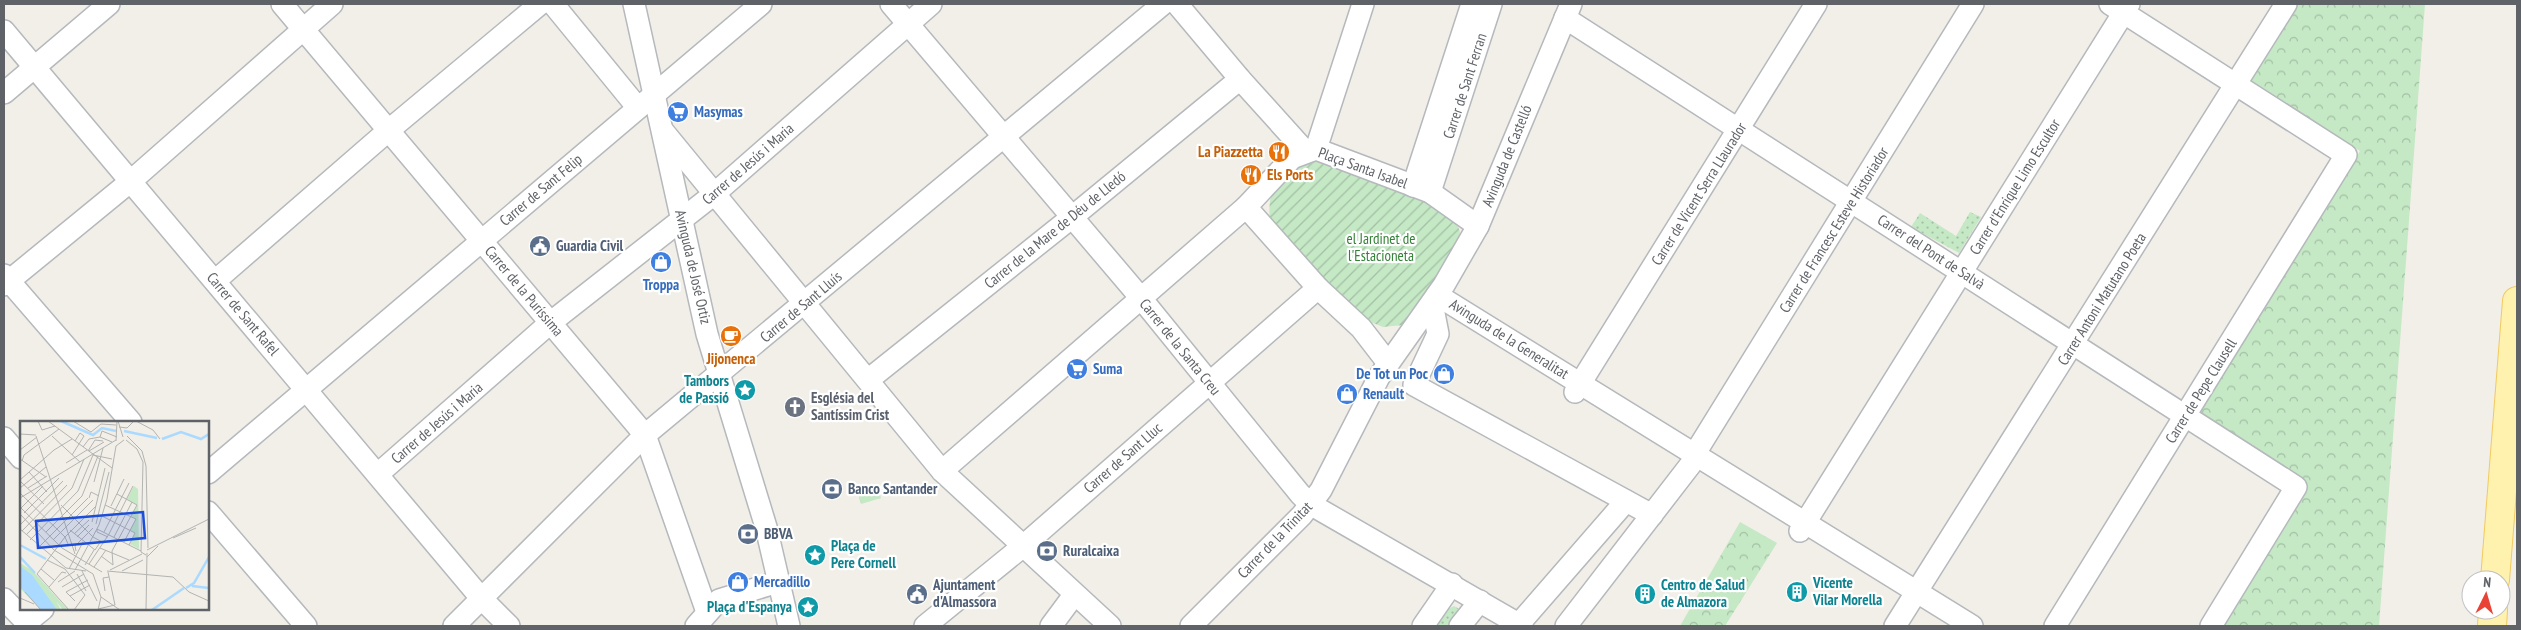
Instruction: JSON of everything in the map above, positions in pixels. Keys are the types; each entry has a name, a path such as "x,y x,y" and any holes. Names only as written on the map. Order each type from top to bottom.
{"main road":[{"path":"2496,570 2517,301"}],"street":[{"path":"4,93 108,4"},
{"name":"Carrer de la Puríssima","path":"282,4 645,435 701,619"},
{"path":"129,421 5,280 131,181 332,4"},
{"path":"215,281 389,130 540,4"},
{"path":"553,4 638,108"},
{"name":"Avinguda de José Ortiz","path":"634,4 708,334 766,527 779,586"},
{"name":"Carrer de Sant Felip","path":"209,472 761,4"},
{"name":"Carrer de la Santa Creu","path":"891,4 1140,297 1310,504 1521,625"},
{"name":"Carrer de Jesús i Maria","path":"378,474 550,323 713,195 907,23 931,4"},
{"name":"Carrer de Sant Lluís","path":"454,626 645,435 806,304 1002,136 1163,4"},
{"path":"1178,4 1240,79 1310,150 1363,4"},
{"name":"Carrer de Sant Ferran","path":"1422,188 1472,4"},
{"name":"Carrer de Sant Ferran","path":"1429,165 1491,4"},
{"name":"Carrer de Vicent Serra Llaurador","path":"1578,388 1816,4"},
{"name":"Carrer de Francesc Esteve Historiador","path":"1566,626 1652,515 1692,459 1973,4"},
{"name":"Carrer Antoni Matutano Poeta","path":"1895,626 2286,4"},
{"path":"2121,7 2236,84"},
{"name":"Carrer d'Enrique Limo Escultor","path":"1802,527 1962,272 2121,7"},
{"name":"Carrer del Pont de Salvà","path":"1568,11 1738,129 2296,487 2211,626"},
{"name":"Avinguda de Castelló","path":"1394,355 1435,299 1478,226 1568,11"},
{"name":"Carrer de Sant Rafel","path":"4,31 481,598 509,626"},
{"name":"Carrer de la Mare de Déu de Lledó","path":"868,380 1071,218 1240,79"},
{"name":"Carrer de Pepe Clausell","path":"2055,626 2346,155 2236,84"},
{"path":"662,132 942,471 1074,595 1110,626"},
{"name":"Plaça Santa Isabel","path":"942,471 1140,297 1246,207 1292,158 1310,150 1422,188 1478,226"},
{"path":"1246,207 1318,288 1361,328 1394,355"},
{"name":"Carrer de Sant Lluc","path":"925,626 1022,547 1318,288"},
{"path":"1435,299 1438,334 1414,385 1652,515"},
{"name":"Avinguda de la Generalitat","path":"1435,299 1915,597 1972,626"},
{"name":"Carrer de la Trinitat","path":"1191,626 1310,504 1321,490 1394,355"},
{"path":"4,438 20,457"},
{"path":"1521,625 1626,501"},
{"path":"209,513 306,626"},
{"path":"1422,626 1452,584"},
{"path":"678,626 701,619 719,600 779,586 789,626"},
{"path":"1051,626 1074,595"},
{"name":"Avinguda de la Generalitat","path":"1915,597 1953,626"},
{"path":"4,599 28,624 42,610"},
{"path":"1460,626 1480,601"}],"green space":[{"path":"2297,4 2425,4 2379,626 2221,626 2306,485 2197,415 2360,151 2250,80"},
{"name":"el Jardinet de l'Estacioneta","path":"1318,159 1431,198 1454,215 1460,232 1457,247 1416,312 1403,325 1383,327 1356,316 1270,223 1269,209 1271,197 1279,180 1295,169"},
{"path":"1970,212 1981,217 1959,253 1911,227 1920,213 1956,236"},
{"path":"878,488 881,498 861,504 858,494"},
{"path":"1740,522 1777,543 1725,626 1680,626"},
{"path":"1454,606 1461,610 1453,626 1436,626 1448,609"}],"place":[{"name":"Masymas","path":"678,112"},
{"name":"La Piazzetta","path":"1279,152"},
{"name":"Els Ports","path":"1251,175"},
{"name":"Guardia Civil","path":"540,246"},
{"name":"Troppa","path":"661,262"},
{"name":"Jijonenca","path":"731,336"},
{"name":"Suma","path":"1077,369"},
{"name":"De Tot un Poc","path":"1444,374"},
{"name":"Tambors de Passió","path":"745,390"},
{"name":"Renault","path":"1347,394"},
{"name":"Església del Santíssim Crist","path":"795,407"},
{"name":"Banco Santander","path":"832,489"},
{"name":"BBVA","path":"748,534"},
{"name":"Ruralcaixa","path":"1047,551"},
{"name":"Plaça de Pere Cornell","path":"815,555"},
{"name":"Mercadillo","path":"738,582"},
{"name":"Vicente Vilar Morella","path":"1797,592"},
{"name":"Ajuntament d'Almassora","path":"917,594"},
{"name":"Centro de Salud de Almazora","path":"1645,594"},
{"name":"Plaça d'Espanya","path":"808,607"}]}
